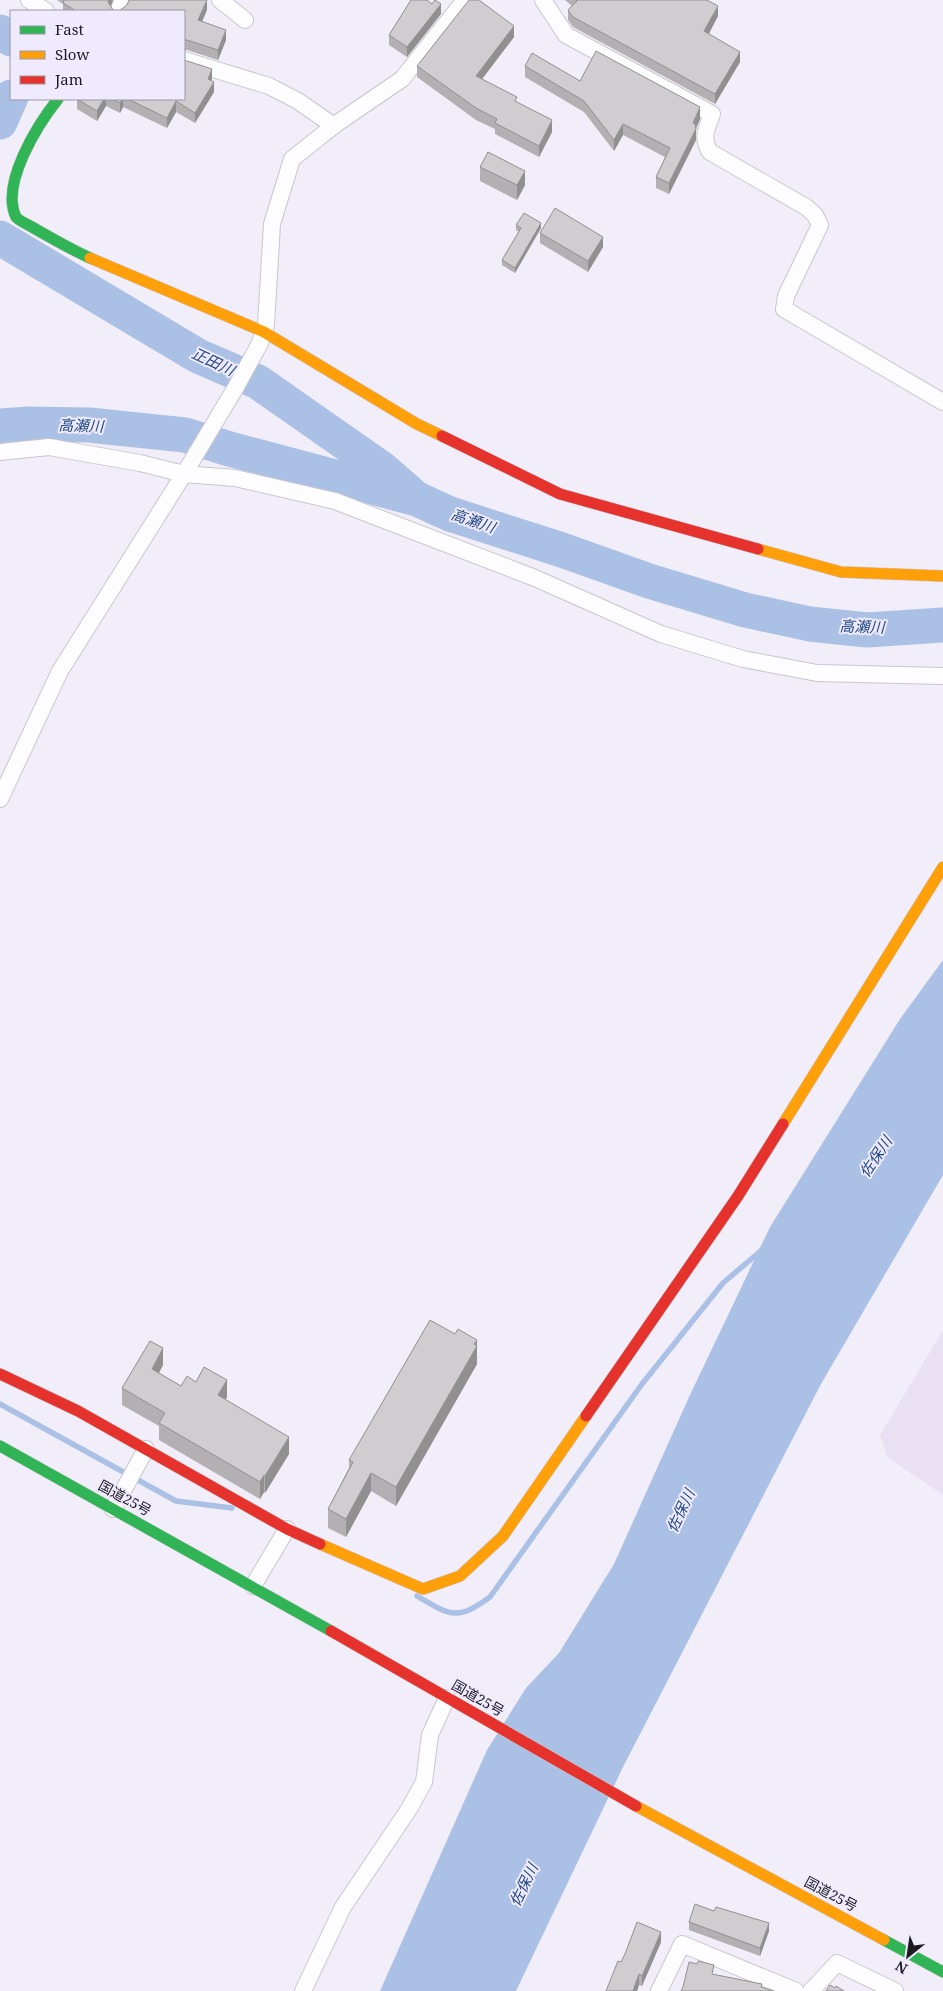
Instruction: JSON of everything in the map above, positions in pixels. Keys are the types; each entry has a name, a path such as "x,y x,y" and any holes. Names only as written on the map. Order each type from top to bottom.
{"main road":[{"path":"57,100 32,130 7,185 11,209 16,218 78,253 264,332 417,424 560,494 841,572 943,576"},
{"path":"0,1374 78,1411 287,1528 424,1589 460,1576 503,1536 738,1196 943,867"},
{"name":"国道25号","path":"0,1446 253,1586 643,1810 943,1972"}],"street":[{"path":"29,0 44,10"},
{"path":"220,0 245,20"},
{"path":"0,799 60,671 186,471 236,387 264,332 272,224 292,159 334,126 402,79 465,0"},
{"path":"543,0 566,34 712,114 705,133 705,144 710,152 788,196 815,214 820,225 786,296 784,308 943,402"},
{"path":"185,60 269,86 298,101 334,126"},
{"path":"0,452 49,447 235,478 335,501 535,578 661,634 743,659 817,673 943,676"},
{"path":"113,1508 146,1449"},
{"path":"253,1586 287,1528"},
{"path":"303,1991 343,1907 409,1809 424,1782 430,1735 447,1698"},
{"path":"659,1991 682,1944 796,1991"},
{"path":"811,1991 837,1963 896,1991"}],"shaded area":[{"path":"943,1330 943,1495 887,1457 880,1435"}],"water":[{"name":"佐保川","path":"943,960 943,1175 821,1384 624,1765 516,1991 380,1991 487,1750 526,1688 559,1653 614,1564 689,1397 770,1227 900,1019"}],"building":[{"path":"64,0 109,0 108,2 113,10 74,10 63,3"},
{"path":"129,0 207,0 198,20 226,30 218,50 185,40 185,10 120,10 127,5"},
{"path":"411,0 427,0 432,4 435,0 441,4 407,47 389,35"},
{"path":"469,0 479,0 514,26 476,76 517,97 515,101 552,120 539,146 495,123 497,119 476,108 417,66"},
{"path":"576,0 707,0 718,6 704,31 740,52 715,94 573,17 568,10"},
{"path":"596,51 700,107 693,123 696,129 669,183 656,177 670,148 623,124 614,140 584,101 525,66 532,53 580,81"},
{"path":"185,60 212,69 208,79 214,82 195,113 176,101 167,118 130,100 185,100"},
{"path":"79,100 103,100 97,111"},
{"path":"488,152 525,171 517,185 480,167"},
{"path":"555,208 603,237 588,261 540,233"},
{"path":"524,213 541,223 515,268 502,260 521,228 516,225"},
{"path":"430,1320 455,1334 458,1329 477,1340 474,1344 477,1346 396,1487 371,1473 346,1519 328,1509 353,1462 349,1460"},
{"path":"150,1341 163,1348 152,1369 181,1386 187,1376 196,1382 204,1367 227,1380 218,1395 289,1437 260,1482 159,1423 165,1413 122,1388"},
{"path":"695,1904 714,1911 716,1907 769,1923 760,1948 689,1922"},
{"path":"637,1922 661,1932 642,1976 639,1974 633,1991 606,1991 618,1961 621,1962 625,1954"},
{"path":"698,1961 714,1965 712,1974 762,1984 761,1987 774,1991 681,1991 689,1962 697,1964"},
{"path":"830,1985 835,1988 836,1986 844,1991 826,1991"}],"waterway":[{"name":"正田川","path":"0,32 10,38"},
{"name":"正田川","path":"0,122 10,99"},
{"name":"正田川","path":"0,238 198,356 258,382 381,468 411,494"},
{"name":"高瀬川","path":"0,426 29,424 89,425 185,435 226,448 417,499 450,514 562,550 649,581 745,610 810,624 867,630 943,625"},
{"path":"417,1596 438,1608 454,1613 469,1610 490,1597 642,1384 723,1283 763,1249"},
{"path":"0,1404 176,1501 232,1508"}],"traffic: fast":[{"path":"57,100 41,123 24,155 17,172 12,203 16,217 19,220 90,258"},
{"path":"0,1446 331,1631"},
{"path":"884,1940 943,1972"}],"traffic: slow":[{"path":"90,258 264,332 417,424 442,436"},
{"path":"758,549 841,572 943,576"},
{"path":"783,1124 943,867"},
{"path":"320,1544 423,1589 460,1576 503,1536 586,1416"},
{"path":"636,1806 884,1940"}],"traffic: jam":[{"path":"442,436 560,494 758,549"},
{"path":"586,1416 738,1196 783,1124"},
{"path":"0,1374 78,1411 287,1529 320,1544"},
{"path":"331,1631 636,1806"}]}
